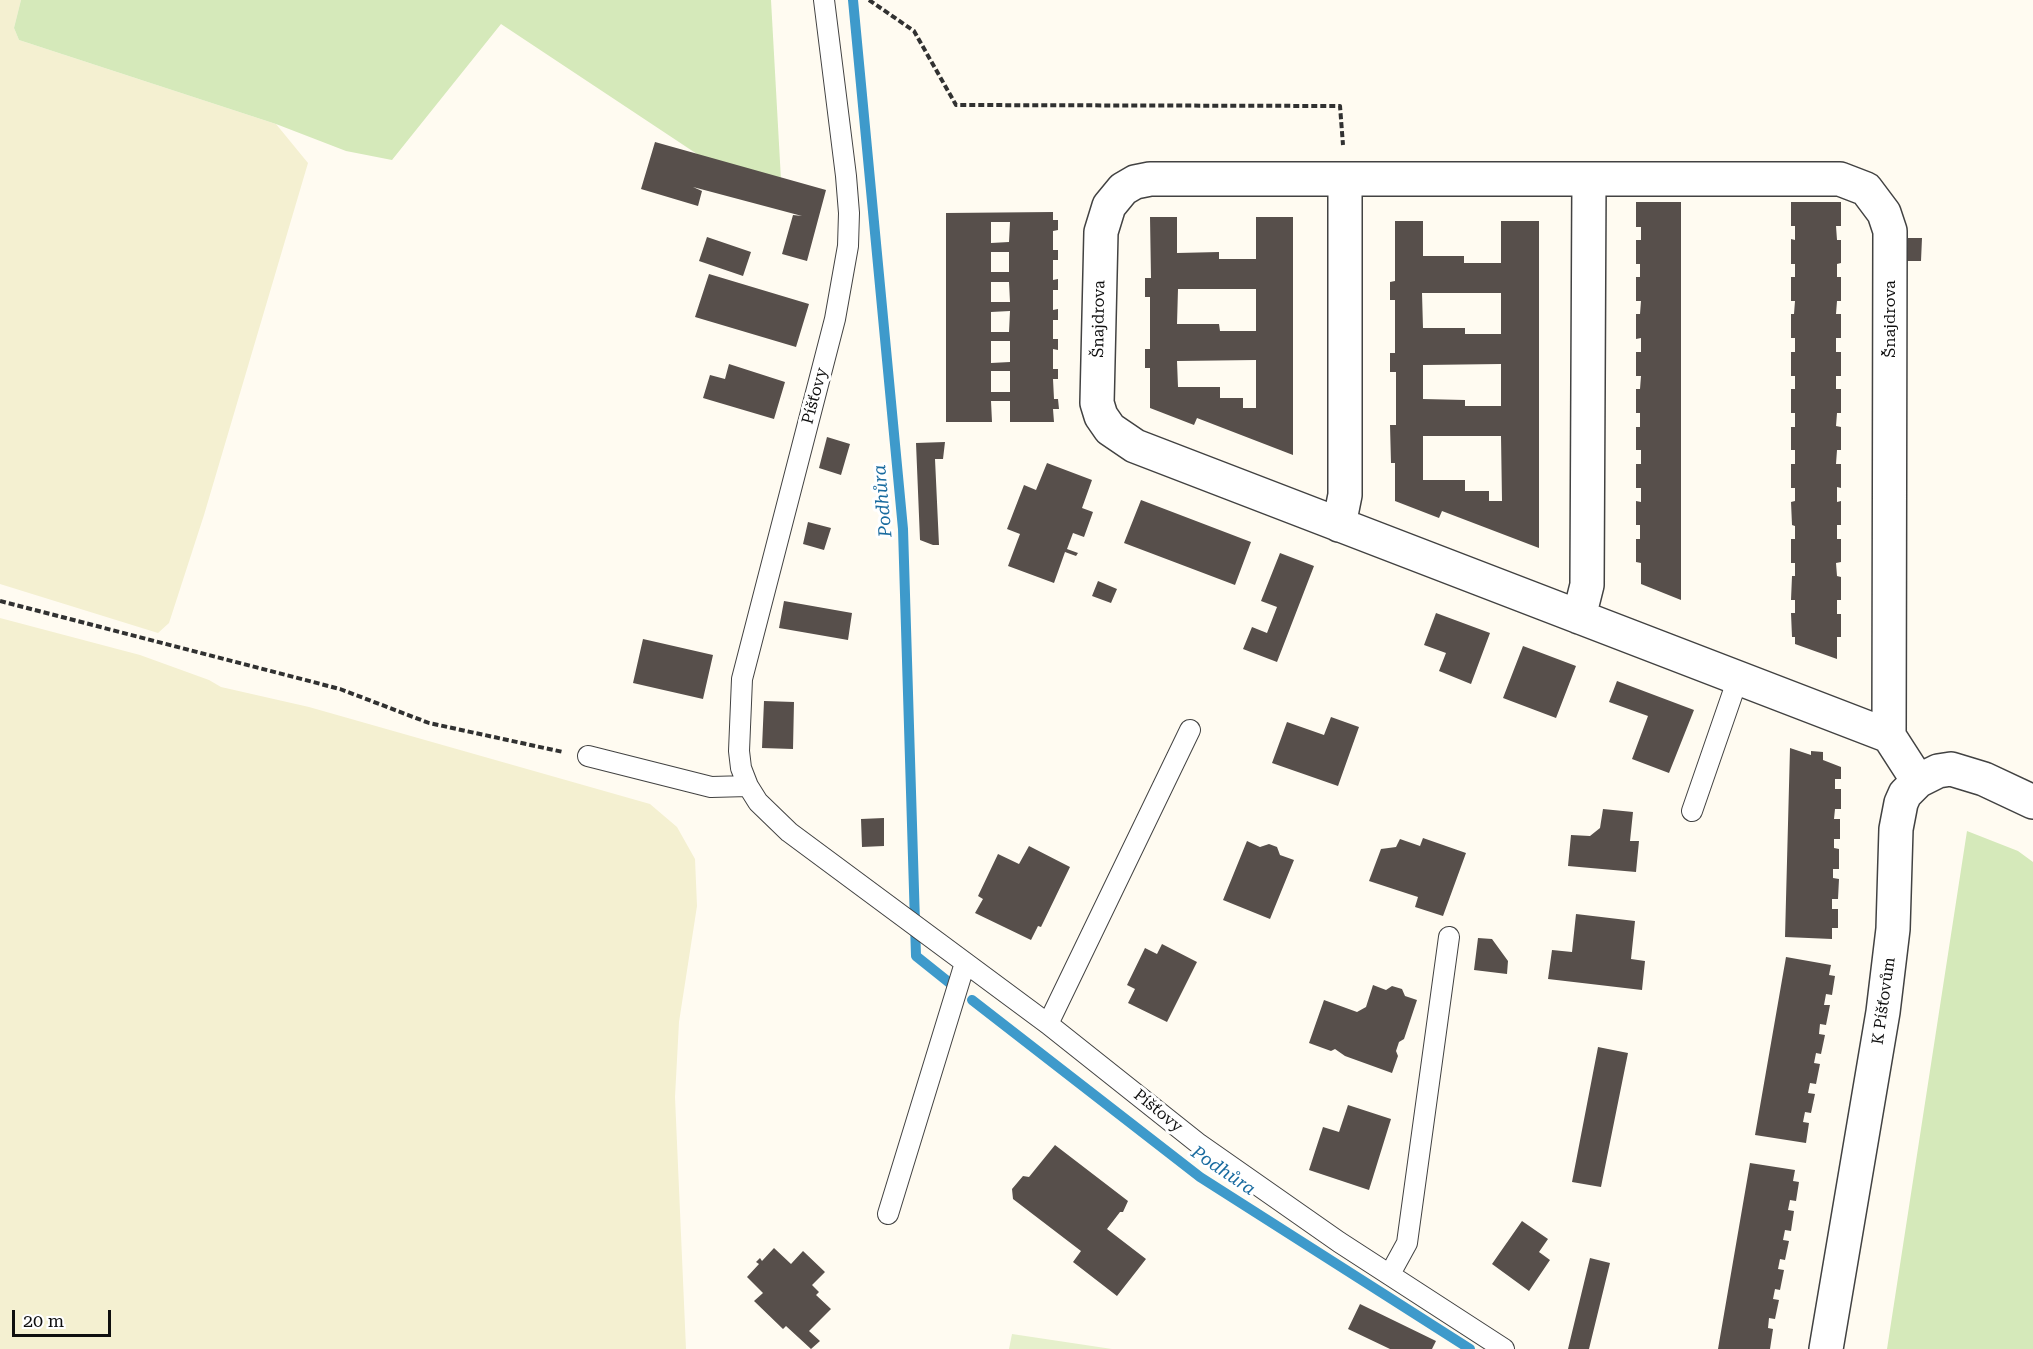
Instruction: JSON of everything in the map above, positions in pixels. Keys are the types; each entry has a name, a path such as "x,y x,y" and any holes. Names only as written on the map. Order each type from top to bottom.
{"street":[{"name":"Šnajdrova","path":"1150,179 1345,179 1840,179 1866,189 1884,213 1890,231 1889,735 1339,525 1135,446 1119,437 1101,416 1097,403 1101,232 1108,206 1123,189 1135,182 1150,179"},
{"path":"1339,525 1345,495 1345,179"},
{"path":"1579,617 1587,585 1589,179"},
{"path":"1889,735 1918,781 1938,771 1950,770 1984,779 2033,802"},
{"name":"K Píšťovům","path":"1826,1349 1883,1012 1893,929 1897,818 1905,794 1918,781"}],"lane":[{"name":"Píšťovy","path":"824,0 846,176 849,213 848,246 835,320 742,680 739,750 741,768 748,786 758,802 789,832 1048,1024 1208,1151 1504,1349"},
{"path":"1692,810 1738,678"},
{"path":"1048,1024 1190,730"},
{"path":"588,756 711,787 748,786"},
{"path":"1390,1274 1407,1243 1449,937"},
{"path":"888,1214 965,963"}],"path":[{"path":"869,0 914,31 956,105 1340,106 1345,179"},
{"path":"0,601 339,689 429,723 588,756"}],"shaded area":[{"path":"0,0 21,0 14,28 19,40 276,124 308,163 204,515 169,623 158,633 0,584"},
{"path":"0,618 140,655 209,680 221,687 309,707 650,804 677,827 695,859 697,906 679,1022 675,1097 686,1349 0,1349"}],"green space":[{"path":"21,0 771,0 781,180 700,156 501,24 392,160 346,151 276,124 19,40 14,28"},
{"path":"1967,831 2018,851 2033,862 2033,1349 1887,1349"},
{"path":"1012,1334 1112,1349 1009,1349"}],"building":[{"path":"655,142 826,190 807,261 782,254 793,215 802,216 693,187 702,191 698,206 641,189"},
{"path":"1636,202 1681,202 1681,600 1641,584 1641,563 1636,562 1636,539 1640,539 1640,525 1636,525 1636,501 1641,502 1641,488 1636,488 1636,464 1641,464 1641,450 1636,450 1636,427 1640,427 1640,413 1636,413 1636,389 1640,389 1641,376 1636,376 1636,352 1641,352 1641,338 1636,339 1636,314 1640,314 1641,301 1636,301 1636,277 1640,277 1640,264 1636,264 1636,240 1641,240 1641,227 1636,227"},
{"path":"1791,202 1841,202 1841,226 1836,226 1837,240 1841,240 1841,263 1837,264 1837,277 1841,277 1841,301 1837,301 1836,314 1841,314 1841,338 1836,338 1836,352 1841,352 1841,376 1836,376 1836,389 1841,389 1841,413 1837,413 1836,426 1841,427 1841,450 1837,450 1836,464 1841,464 1841,488 1837,487 1837,502 1841,501 1841,525 1837,525 1837,539 1841,539 1841,562 1836,563 1837,576 1841,577 1841,600 1837,600 1837,614 1841,614 1841,637 1837,637 1837,659 1795,644 1795,637 1792,637 1791,613 1795,613 1795,600 1791,600 1795,563 1791,563 1791,539 1795,539 1795,526 1792,525 1791,502 1795,501 1795,488 1791,488 1791,464 1795,464 1795,450 1791,450 1791,427 1795,427 1795,413 1791,413 1791,389 1795,389 1795,376 1791,376 1791,352 1795,352 1795,338 1791,338 1791,314 1794,314 1795,301 1791,301 1791,277 1795,277 1795,264 1791,264 1791,239 1795,240 1795,226 1791,226"},
{"path":"1053,212 1053,220 1058,220 1058,230 1053,231 1053,250 1058,250 1058,260 1053,260 1053,280 1058,279 1058,290 1053,290 1053,310 1058,309 1058,320 1053,320 1053,339 1058,339 1058,350 1053,349 1053,369 1058,369 1058,379 1053,379 1054,399 1058,399 1059,409 1053,409 1054,422 1010,422 1010,401 991,401 992,422 946,422 946,213","holes":["991,222 1010,222 1009,242 991,243","991,252 1009,252 1009,272 991,272","991,282 1009,282 1010,302 991,302","1010,311 1009,332 991,332 991,312","991,341 1010,341 1010,362 991,363","991,371 1010,371 1010,392 991,392"]},
{"path":"1150,217 1177,217 1177,253 1219,252 1219,259 1256,259 1256,217 1293,217 1293,455 1197,418 1194,425 1150,408 1150,368 1145,368 1145,349 1150,349 1150,297 1145,297 1145,278 1151,278","holes":["1178,289 1256,289 1256,331 1220,331 1219,324 1177,324","1256,360 1256,408 1243,408 1243,398 1220,398 1220,387 1178,387 1177,361"]},
{"path":"1395,221 1423,221 1423,256 1464,256 1464,263 1501,263 1501,221 1539,221 1539,548 1442,511 1439,518 1395,501 1395,463 1391,463 1390,425 1396,425 1396,372 1390,372 1390,353 1395,353 1395,300 1390,300 1390,282 1395,281","holes":["1422,293 1501,293 1501,334 1465,334 1465,328 1423,328","1501,364 1501,406 1465,406 1465,400 1423,399 1423,365","1423,436 1501,436 1502,501 1489,501 1489,491 1465,491 1465,480 1423,480"]},
{"path":"707,237 751,252 743,276 699,261"},
{"path":"1908,238 1922,238 1921,261 1906,261"},
{"path":"709,274 809,304 796,347 695,317"},
{"path":"729,364 785,382 774,419 703,398 710,375 725,379"},
{"path":"827,437 850,444 841,475 819,468"},
{"path":"945,442 943,459 935,459 939,545 933,545 920,540 916,443"},
{"path":"1047,463 1092,480 1082,508 1093,512 1084,537 1073,533 1067,549 1078,553 1076,556 1065,552 1054,583 1008,566 1020,534 1007,529 1024,485 1036,490"},
{"path":"1141,500 1251,542 1235,585 1124,543"},
{"path":"808,522 831,528 824,550 803,544"},
{"path":"1280,553 1314,566 1277,662 1243,649 1252,627 1267,633 1277,607 1261,601"},
{"path":"1098,581 1117,589 1111,603 1092,596"},
{"path":"784,601 852,613 848,640 779,628"},
{"path":"1436,613 1490,633 1471,684 1439,671 1446,653 1424,645"},
{"path":"643,639 713,655 703,699 633,683"},
{"path":"1523,646 1576,666 1556,718 1503,698"},
{"path":"1617,681 1694,710 1669,773 1632,759 1648,716 1609,702"},
{"path":"764,701 794,702 793,749 762,748"},
{"path":"1331,717 1359,727 1338,786 1272,763 1287,722 1324,735"},
{"path":"1790,748 1811,755 1811,751 1823,752 1823,760 1841,767 1841,779 1835,779 1835,789 1841,789 1841,809 1835,809 1834,819 1840,819 1840,839 1834,839 1834,848 1839,849 1839,869 1833,869 1833,878 1839,879 1838,899 1832,899 1832,909 1838,909 1838,928 1832,928 1832,939 1785,937"},
{"path":"1603,809 1633,812 1630,841 1639,841 1636,872 1568,866 1571,835 1590,836 1600,828"},
{"path":"884,818 884,846 862,847 861,819"},
{"path":"1423,838 1466,853 1443,916 1415,907 1418,897 1369,881 1381,849 1396,847 1400,839 1420,846"},
{"path":"1247,841 1260,847 1269,844 1277,847 1280,855 1294,860 1270,919 1223,900"},
{"path":"1029,846 1070,867 1041,927 1038,926 1031,940 975,913 983,899 978,896 998,854 1019,864"},
{"path":"1576,914 1635,921 1631,959 1645,961 1642,990 1548,979 1552,950 1572,952"},
{"path":"1478,938 1492,939 1508,961 1507,974 1474,970"},
{"path":"1162,944 1197,962 1167,1022 1128,1003 1135,989 1127,985 1145,948 1157,954"},
{"path":"1786,957 1831,965 1829,975 1835,976 1832,995 1826,994 1824,1005 1830,1005 1826,1025 1820,1024 1819,1034 1825,1035 1821,1054 1816,1053 1814,1063 1820,1064 1816,1084 1810,1083 1808,1093 1815,1094 1811,1113 1805,1112 1803,1122 1809,1123 1806,1143 1755,1135"},
{"path":"1373,985 1386,990 1392,986 1402,989 1405,996 1417,1000 1404,1039 1399,1042 1396,1051 1398,1056 1392,1073 1345,1056 1335,1049 1331,1051 1309,1043 1324,1000 1357,1012 1366,1007"},
{"path":"1598,1047 1628,1053 1601,1187 1572,1182"},
{"path":"1348,1105 1391,1119 1369,1190 1309,1170 1323,1127 1339,1132"},
{"path":"1055,1145 1128,1201 1123,1212 1120,1212 1107,1229 1146,1259 1117,1296 1073,1262 1081,1251 1013,1199 1012,1189 1023,1176 1029,1177"},
{"path":"1750,1163 1795,1170 1793,1181 1799,1182 1796,1201 1790,1200 1788,1210 1794,1211 1791,1231 1785,1230 1783,1240 1789,1241 1785,1260 1780,1259 1778,1269 1784,1270 1780,1290 1775,1289 1773,1299 1779,1300 1775,1319 1769,1318 1768,1328 1773,1329 1770,1349 1718,1349"},
{"path":"1522,1221 1548,1239 1539,1252 1550,1260 1529,1291 1492,1264"},
{"path":"774,1248 791,1264 803,1251 825,1272 812,1285 819,1292 816,1295 831,1309 809,1331 820,1341 811,1349 786,1326 783,1329 754,1301 763,1293 747,1277 759,1264 756,1262 760,1258 762,1261"},
{"path":"1590,1258 1610,1263 1589,1349 1568,1349"},
{"path":"1360,1304 1436,1341 1432,1349 1390,1349 1348,1329"}],"waterway":[{"name":"Podhůra","path":"853,0 903,529 916,956 951,984"},
{"name":"Podhůra","path":"972,1000 1200,1177 1470,1349"}]}
